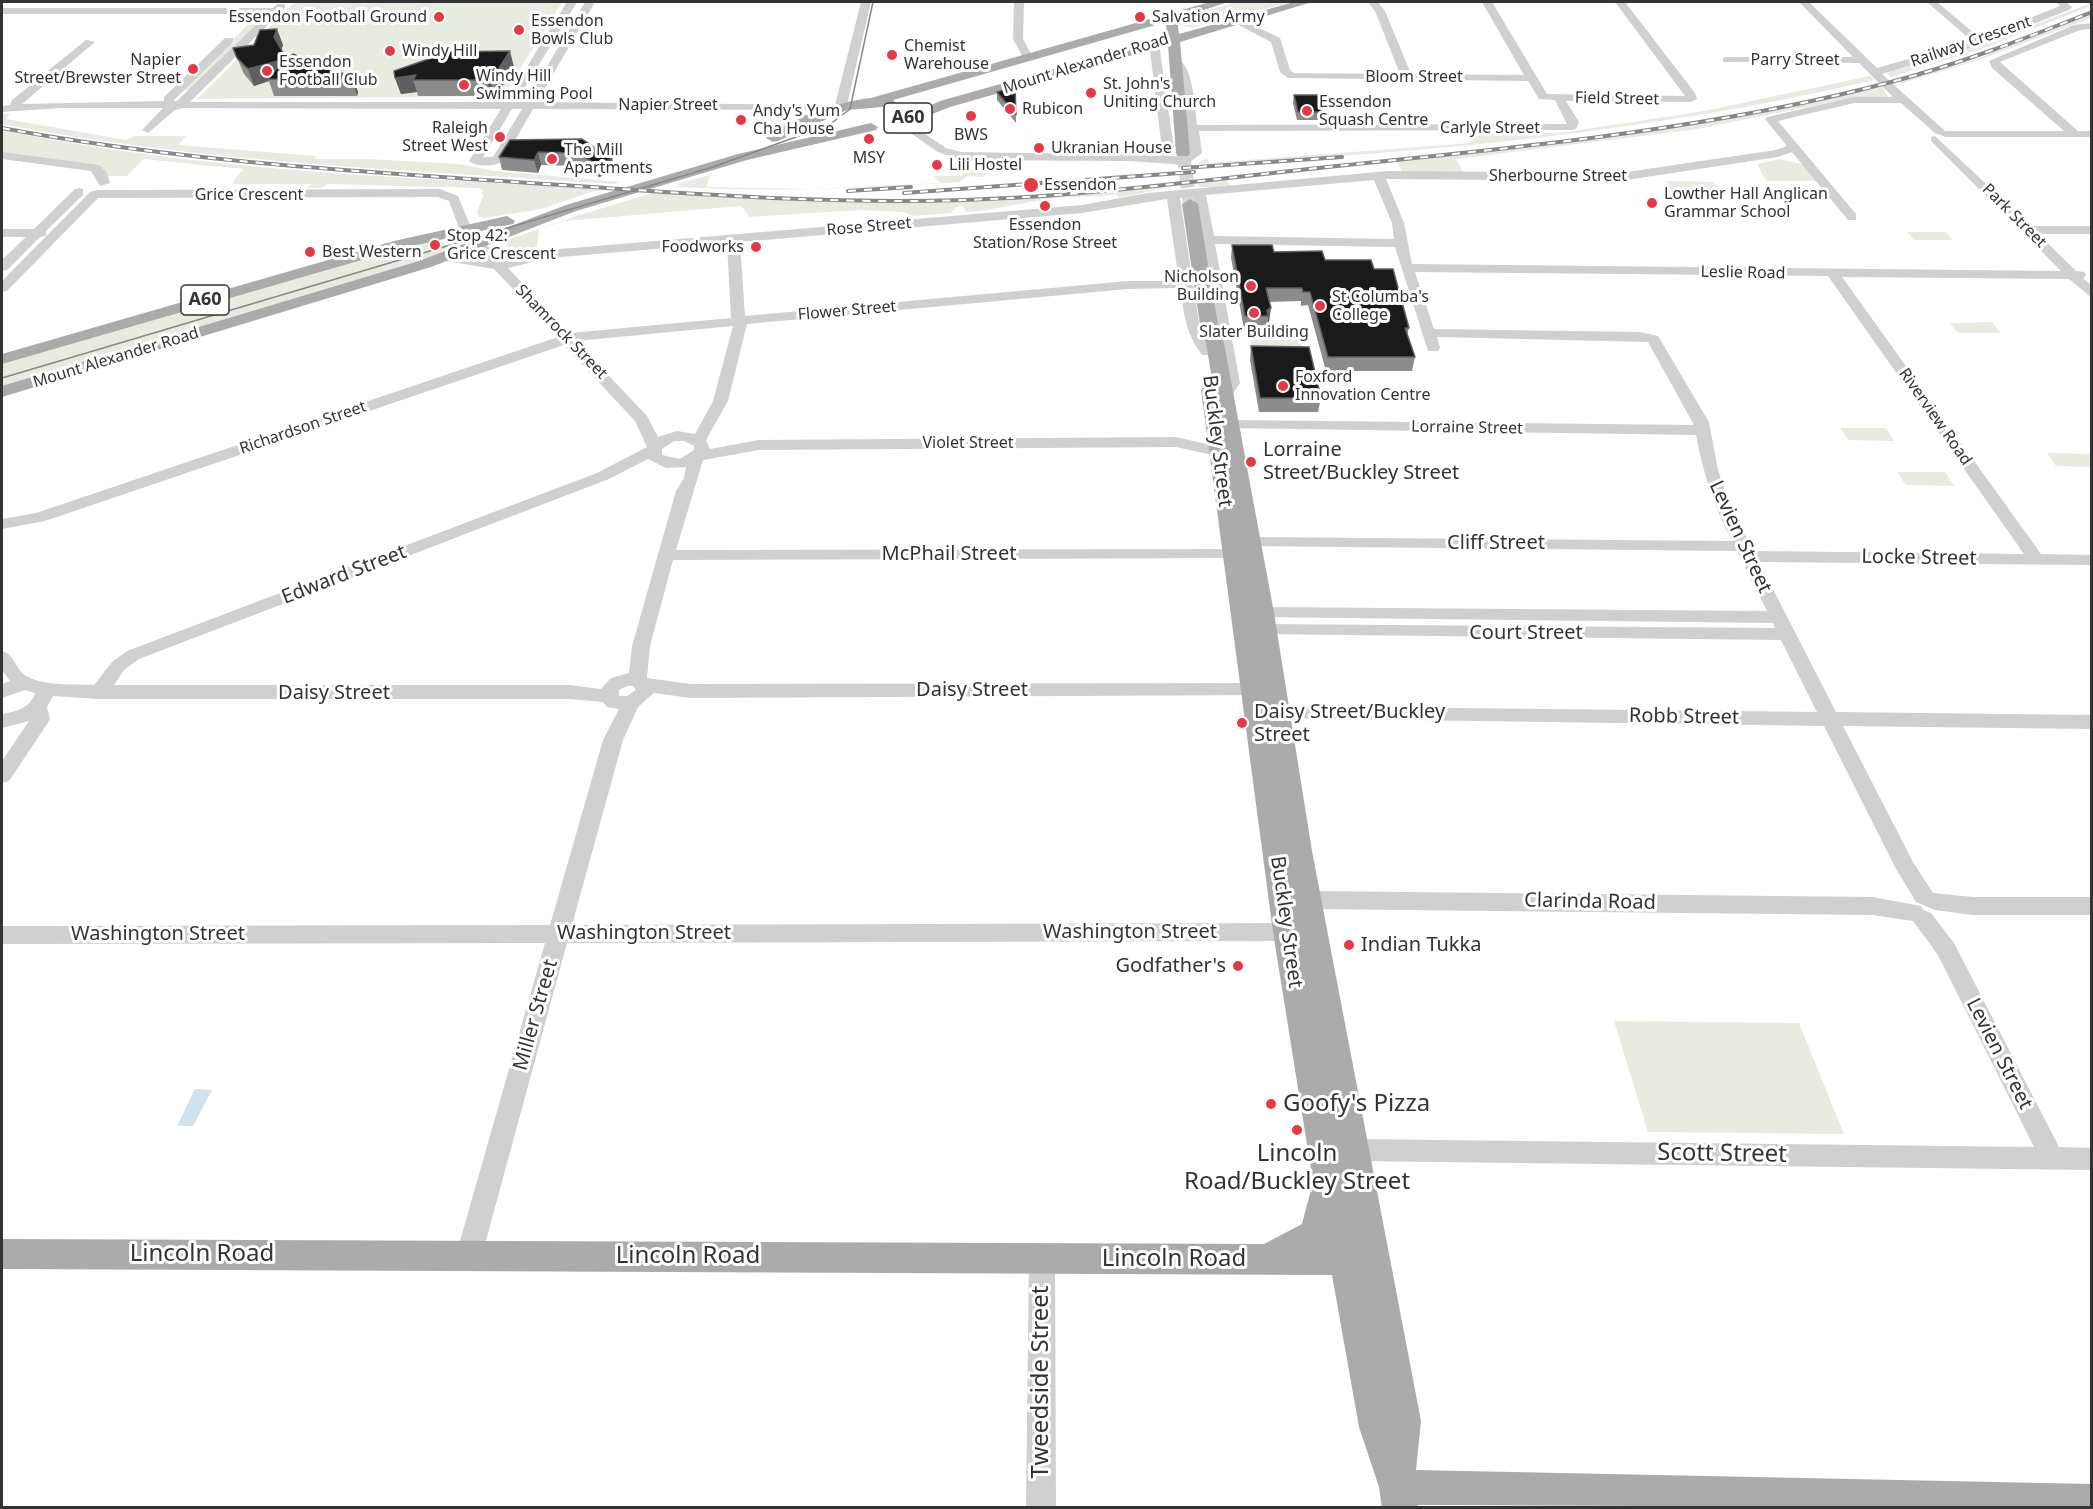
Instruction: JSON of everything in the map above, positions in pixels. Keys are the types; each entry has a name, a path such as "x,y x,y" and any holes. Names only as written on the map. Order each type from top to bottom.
{"main road":[{"path":"1169,2 1178,62 1178,102 1183,153"},
{"name":"Mount Alexander Road","path":"868,101 956,79 1222,2"},
{"name":"Mount Alexander Road","path":"900,121 945,104 1175,37 1306,2"},
{"path":"1153,4 1158,42 1178,102"},
{"path":"956,79 982,95"},
{"name":"A60","path":"868,101 908,109 911,114 900,121 871,127 819,131 808,127 812,120 838,107 868,101"},
{"name":"Mount Alexander Road","path":"720,163 812,120"},
{"name":"Mount Alexander Road","path":"2,392 445,257 572,208 720,163 871,127"},
{"name":"Buckley Street","path":"1193,197 1210,331 1207,352 1223,428 1265,702 1309,900 1353,1150 1360,1260 1377,1433 1399,1497"},
{"name":"Mount Alexander Road","path":"2,359 409,241 572,208"},
{"path":"466,230 479,244"},
{"name":"Buckley Street","path":"1210,331 1215,343 1225,395 1223,428 1218,451 1241,548 1264,621 1265,702 1282,900 1299,1016 1324,1163 1360,1260"},
{"path":"1282,900 1309,900"},
{"path":"1286,932 1315,932"},
{"path":"1299,1016 1330,1016"},
{"path":"1266,1259 1315,1233 1324,1163 1353,1150"},
{"name":"Lincoln Road","path":"2,1254 1360,1260"},
{"path":"1399,1497 1742,1497 2091,1502"}],"street":[{"path":"174,105 242,27 268,2"},
{"path":"148,130 285,2"},
{"path":"572,2 475,161 497,161 590,2"},
{"path":"838,107 866,2"},
{"path":"868,101 857,91 877,2"},
{"path":"1019,2 1018,41 1021,52 1028,57"},
{"path":"1372,2 1380,11 1407,77"},
{"path":"1487,2 1531,78"},
{"name":"Field Street","path":"1531,78 1543,98 1691,99 1691,95 1620,2"},
{"name":"Park Street","path":"1804,2 1901,100 1940,135 2086,284"},
{"path":"1932,2 1979,42"},
{"name":"Railway Crescent","path":"1874,72 1890,70 1979,42 2064,4"},
{"path":"2,11 276,11"},
{"name":"Bloom Street","path":"1236,21 1276,40 1286,73 1298,76 1531,78"},
{"path":"2075,134 1996,66 1994,61 2078,27 2091,26"},
{"path":"19,104 90,42"},
{"path":"1149,159 1164,155 1168,149 1155,51 1158,42"},
{"name":"Parry Street","path":"1728,60 1862,60"},
{"path":"900,121 942,150 960,156 1182,161 1193,159 1196,153 1185,79 1178,62"},
{"name":"Carlyle Street","path":"1192,128 1572,127 1573,122 1560,99"},
{"path":"1852,217 1771,119 1854,100 1901,100"},
{"name":"Napier Street","path":"2,103 838,107"},
{"path":"1940,135 2091,134"},
{"name":"Sherbourne Street","path":"1193,197 1379,176 1620,177 1778,153 1793,145"},
{"path":"1778,153 1805,161"},
{"path":"2,156 98,170 101,189 2,288"},
{"path":"2,267 79,191 91,175 81,167"},
{"path":"1379,176 1398,223 1407,268"},
{"name":"Grice Crescent","path":"79,191 85,195 101,189 145,192 318,192 391,195 400,192 451,195 466,230"},
{"name":"Rose Street","path":"497,263 549,254 1082,209 1173,195 1193,197"},
{"name":"Buckley Street","path":"1173,195 1193,327 1207,352"},
{"name":"Buckley Street","path":"1193,197 1208,240 1233,385 1225,395"},
{"path":"2032,230 2091,230"},
{"path":"2,233 56,233"},
{"name":"Miller Street","path":"469,1255 684,491 692,478 698,449 720,406 740,320 733,239"},
{"path":"1208,240 1401,243"},
{"name":"Shamrock Street","path":"479,244 522,293 642,418 698,449"},
{"path":"445,257 497,263"},
{"name":"Leslie Road","path":"1407,268 1833,274 2086,284"},
{"name":"Levien Street","path":"1407,268 1431,341 1639,336 1653,339 1696,412 1703,430 1715,488 1744,551 2052,1158"},
{"name":"Riverview Road","path":"1833,274 2037,560"},
{"name":"Flower Street","path":"567,338 1128,285 1176,284 1185,281"},
{"name":"Richardson Street","path":"2,524 39,517 567,338"},
{"name":"Shamrock Street","path":"642,418 654,449"},
{"name":"Violet Street","path":"1176,442 1223,428"},
{"name":"Lorraine Street","path":"1223,428 1703,430"},
{"name":"Edward Street","path":"603,476 654,449 663,440 677,436"},
{"name":"Violet Street","path":"673,464 698,449 759,445 1176,442 1218,451"},
{"path":"654,449 656,459 673,464 684,491"},
{"name":"Edward Street","path":"99,692 118,666 133,655 603,476 639,467 673,464"},
{"name":"Richardson Street","path":"2,536 39,517"},
{"name":"Cliff Street","path":"1241,548 1744,551"},
{"name":"McPhail Street","path":"667,555 1241,548"},
{"name":"Locke Street","path":"1744,551 2091,560"},
{"name":"Court Street","path":"1264,621 1778,617"},
{"name":"Court Street","path":"1264,621 1787,634"},
{"path":"2,657 22,684"},
{"path":"2,692 22,684 35,684 40,700 40,719 2,776"},
{"name":"Daisy Street","path":"40,700 99,692 691,691 1265,702"},
{"path":"2,721 21,717 40,700"},
{"name":"Robb Street","path":"1265,702 1830,719 2091,722"},
{"path":"2,729 2,739"},
{"name":"Clarinda Road","path":"1309,900 1924,907 2091,906"},
{"name":"Washington Street","path":"2,935 1286,932"},
{"name":"Scott Street","path":"1353,1150 2091,1159"},
{"name":"Tweedside Street","path":"1041,1508 1042,1257"}],"shaded area":[{"name":"Windy Hill","path":"295,2 562,2 503,96 197,99"},
{"path":"1238,2 1292,2 1191,28 1179,24 1185,16"},
{"path":"2091,3 2091,6 1982,49 1891,77 1887,73 1992,41"},
{"path":"267,14 188,91 184,90 256,16"},
{"path":"2091,14 2091,18 1979,60 1900,82 1974,60"},
{"path":"1870,76 1874,80 1706,114 1622,127 1452,147 1197,164 1207,158 1209,163 1471,143 1468,133 1559,133 1704,111"},
{"path":"1882,87 1888,97 1852,98 1698,129 1456,159 1465,175 1403,173 1397,162 1227,180 1232,187 1199,187 1197,183 1626,132 1712,119"},
{"path":"2,114 9,114 6,119 126,140 134,136 186,136 178,145 316,156 315,159 367,159 458,164 495,171 620,182 614,184 306,163 154,148 2,124"},
{"path":"2,130 76,144 225,164 375,176 600,189 541,209 484,218 479,217 477,211 484,194 481,194 483,190 479,188 328,184 321,188 306,188 312,184 235,184 232,183 243,169 144,159 127,176 107,176 105,172 2,153"},
{"path":"1780,159 1805,165 1817,181 1766,181 1757,164"},
{"path":"961,168 993,174 985,174 985,177 967,176 960,182 853,188 814,189 941,183 933,176 962,176"},
{"path":"710,175 707,187 814,189 675,187 680,185 676,184"},
{"path":"1666,181 1713,182 1721,193 1673,192"},
{"path":"1165,186 1166,188 1119,198 1116,194 1055,198 966,212 963,206 956,207 951,213 913,216 904,212 859,210 750,217 741,206 565,221 539,229 537,247 545,247 513,250 502,242 573,217 656,192 946,203"},
{"path":"1907,232 1946,232 1953,240 1914,240"},
{"path":"437,239 453,250 420,263 2,389 2,363 327,266"},
{"path":"1992,322 2001,333 1958,333 1950,323"},
{"path":"1250,339 1301,340 1303,350 1252,350"},
{"path":"1840,428 1886,428 1894,441 1848,440"},
{"path":"2047,453 2091,454 2091,467 2056,466"},
{"path":"1897,472 1945,472 1954,486 1906,485"},
{"path":"1614,1021 1799,1023 1844,1134 1648,1132"}],"water":[{"path":"195,1089 212,1090 193,1126 177,1126"}],"building":[{"path":"277,29 274,37 286,58 294,54 308,64 352,76 352,80 268,79 285,59 248,69 237,58 233,48 254,45 260,30"},
{"path":"510,51 494,76 489,76 487,80 413,80 416,75 395,78 394,71 449,52"},
{"path":"1015,86 1016,115 997,92"},
{"path":"1294,95 1318,95 1322,112 1298,112"},
{"path":"582,139 612,159 596,164 578,153 538,152 534,160 499,157 510,140"},
{"path":"1232,245 1272,245 1274,252 1322,251 1325,260 1371,260 1374,269 1393,269 1409,328 1405,328 1415,357 1328,357 1310,292 1303,292 1302,288 1266,288 1271,308 1267,310 1268,316 1245,316"},
{"name":"Foxford Innovation Centre","path":"1251,346 1309,347 1321,398 1260,398"}],"tunnel":[{"path":"1183,153 1190,204"}],"tram line":[{"path":"2,378 713,167 829,125 850,109 873,2"}],"railway":[{"path":"2,128 199,157 397,174 802,199 911,201 1013,198 1156,186 1482,151 1689,124 1825,98 1917,75 1993,50 2092,12"},
{"path":"1183,168 1342,157"},
{"path":"904,193 1194,172"},
{"path":"848,191 911,187"}],"place":[{"name":"Essendon Football Ground","path":"439,17"},
{"name":"Salvation Army","path":"1140,17"},
{"name":"Essendon Bowls Club","path":"519,30"},
{"name":"Windy Hill","path":"390,51"},
{"name":"Chemist Warehouse","path":"892,55"},
{"name":"Napier Street/Brewster Street","path":"193,69"},
{"name":"Essendon Football Club","path":"267,71"},
{"name":"Windy Hill Swimming Pool","path":"464,85"},
{"name":"St. John's Uniting Church","path":"1091,93"},
{"name":"Rubicon","path":"1010,109"},
{"name":"Essendon Squash Centre","path":"1307,111"},
{"name":"BWS","path":"971,116"},
{"name":"Andy's Yum Cha House","path":"741,120"},
{"name":"Raleigh Street West","path":"500,137"},
{"name":"MSY","path":"869,139"},
{"name":"Ukranian House","path":"1039,148"},
{"name":"The Mill Apartments","path":"552,159"},
{"name":"Lili Hostel","path":"937,165"},
{"name":"Essendon","path":"1031,185"},
{"name":"Lowther Hall Anglican Grammar School","path":"1652,203"},
{"name":"Essendon Station/Rose Street","path":"1045,206"},
{"name":"Stop 42: Grice Crescent","path":"435,245"},
{"name":"Foodworks","path":"756,247"},
{"name":"Best Western","path":"310,252"},
{"name":"Nicholson Building","path":"1251,286"},
{"name":"St Columba's College","path":"1320,306"},
{"name":"Slater Building","path":"1254,313"},
{"name":"Foxford Innovation Centre","path":"1283,386"},
{"name":"Lorraine Street/Buckley Street","path":"1251,462"},
{"name":"Daisy Street/Buckley Street","path":"1242,723"},
{"name":"Indian Tukka","path":"1349,945"},
{"name":"Godfather's","path":"1238,966"},
{"name":"Goofy's Pizza","path":"1271,1104"},
{"name":"Lincoln Road/Buckley Street","path":"1297,1130"}]}
